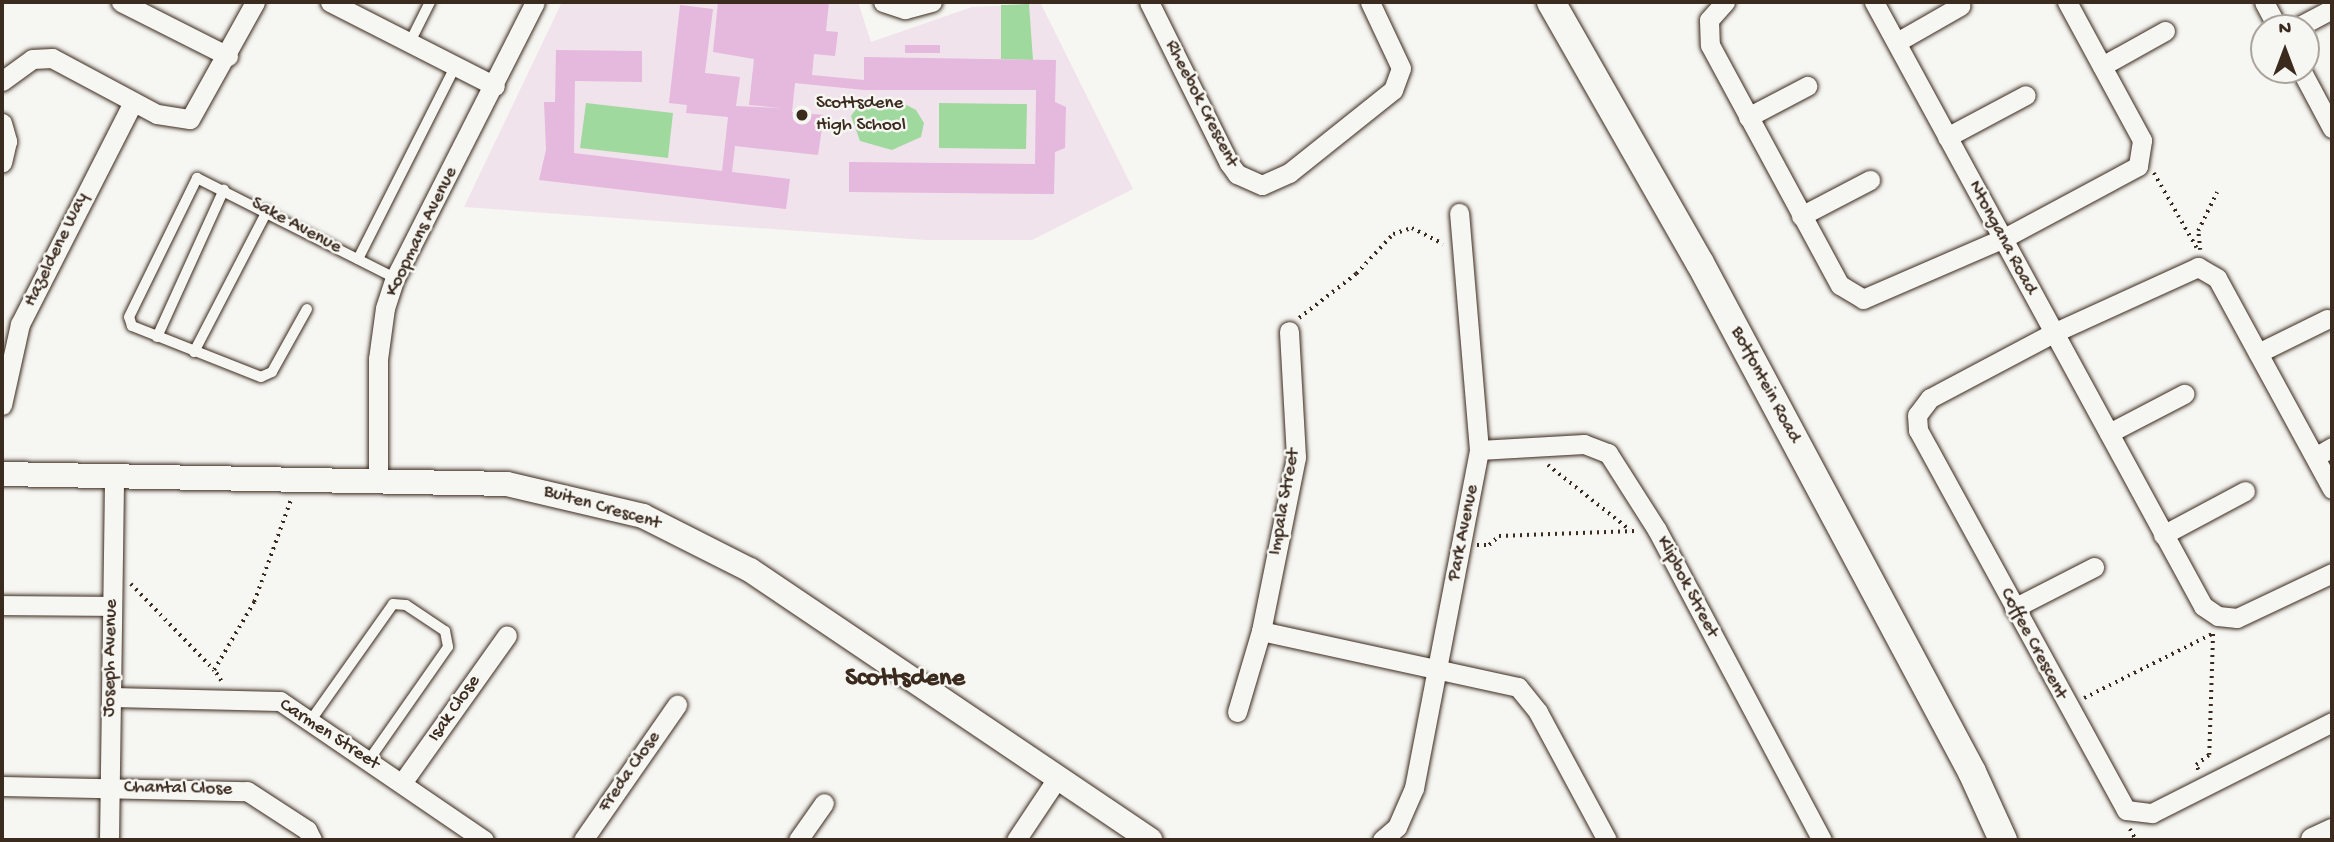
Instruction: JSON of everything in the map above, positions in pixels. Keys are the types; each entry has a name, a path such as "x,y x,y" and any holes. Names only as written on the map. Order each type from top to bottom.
{"main road":[{"name":"Botfontein Road","path":"1551,2 1700,263 1972,772 2003,840"},
{"name":"Botfontein Road","path":"1972,772 2018,840"}],"street":[{"path":"121,2 228,56"},
{"path":"2,80 32,59 52,58 157,114 190,119 228,56 255,2"},
{"path":"330,2 495,86"},
{"name":"Koopmans Avenue","path":"378,479 379,346 395,278 495,86 535,2"},
{"path":"883,2 905,9 932,2"},
{"name":"Rheebok Crescent","path":"1149,2 1229,163 1237,174 1262,184 1289,173 1394,90 1401,68 1370,2"},
{"path":"1726,2 1712,13 1707,30 1748,117 1840,285 1863,299 2004,238 2129,175 2141,161 2142,140 2067,2"},
{"name":"Ntongana Road","path":"1874,2 2163,536 2215,625"},
{"path":"1897,42 1959,6"},
{"path":"2102,66 2165,31"},
{"path":"2308,84 2332,128"},
{"path":"1748,117 1807,86"},
{"path":"1947,136 2026,95"},
{"name":"Hazeldene Way","path":"2,405 20,324 133,102"},
{"path":"2,123 7,141 2,162"},
{"path":"1801,216 1870,180"},
{"name":"Park Avenue","path":"1382,840 1397,827 1414,788 1479,450 1459,213"},
{"path":"2203,261 2217,278 2258,353 2324,452 2332,489"},
{"name":"Coffee Crescent","path":"2203,261 2053,333 1930,398 1917,415 1918,430 2117,800 2138,815 2332,722"},
{"path":"2258,353 2327,319"},
{"name":"Impala Street","path":"1237,712 1261,631 1296,457 1289,331"},
{"path":"2109,433 2184,394"},
{"name":"Klipbok Street","path":"1479,450 1584,444 1608,453 1657,530 1822,840"},
{"name":"Buiten Crescent","path":"2,474 378,479 507,484 643,516 750,570 1152,840"},
{"name":"Joseph Avenue","path":"109,840 114,475"},
{"path":"2163,536 2245,491"},
{"path":"2014,608 2094,567"},
{"path":"2215,625 2246,615 2332,573"},
{"path":"2,605 112,606"},
{"path":"1261,631 1506,682 1527,695 1607,840"},
{"name":"Isak Close","path":"402,783 507,635"},
{"name":"Carmen Street","path":"111,696 272,698 311,720 484,840"},
{"name":"Freda Close","path":"583,840 677,705"},
{"path":"1016,840 1058,777"},
{"name":"Chantal Close","path":"2,786 247,791 307,830 312,840"},
{"path":"798,840 824,803"},
{"path":"2314,840 2332,831"}],"lane":[{"path":"410,42 430,2"},
{"path":"358,259 455,67"},
{"name":"Sake Avenue","path":"157,337 132,326 129,314 195,178 224,189 395,278"},
{"path":"224,189 157,337 266,376 307,309"},
{"path":"194,352 267,211"},
{"path":"311,720 393,604 406,605 445,631 447,647 369,760"}],"path":[{"path":"2141,161 2151,166 2203,261"},
{"path":"2203,261 2198,231 2217,192"},
{"path":"1289,331 1307,308 1356,274 1393,234 1412,228 1462,247"},
{"path":"1527,448 1631,531"},
{"path":"214,670 254,602 292,493"},
{"path":"1461,545 1489,545 1499,536 1657,530"},
{"path":"126,584 135,584 214,670 220,682"},
{"path":"2066,706 2215,625"},
{"path":"2209,755 2215,625"}],"shaded area":[{"name":"Scottsdene High School","path":"562,2 858,2 871,42 972,7 1041,4 1133,189 1032,240 926,240 464,207"}],"green space":[{"path":"1029,4 1033,60 1001,59 1001,5"},
{"path":"877,99 899,101 916,110 924,123 921,137 892,150 860,141 851,116 859,105"},
{"path":"586,103 673,113 668,158 580,148"},
{"path":"939,103 1027,104 1026,149 939,148"}],"building":[{"path":"718,2 829,2 826,31 838,32 835,56 814,54 812,75 864,80 864,57 1056,60 1055,102 1066,107 1065,148 1055,152 1054,194 849,192 849,162 1035,164 1036,90 864,90 795,83 792,112 824,115 818,155 735,146 732,172 790,179 786,209 539,180 546,150 544,102 555,102 556,50 642,51 642,82 575,81 574,153 722,171 728,117 686,113 687,105 669,103 680,5 713,9 705,73 740,77 736,106 782,108 749,105 754,59 713,52"},
{"path":"905,45 940,45 940,53 905,53"}],"place":[{"name":"Scottsdene High School","path":"802,115"}],"district":[{"name":"Scottsdene","path":"905,680"}]}
